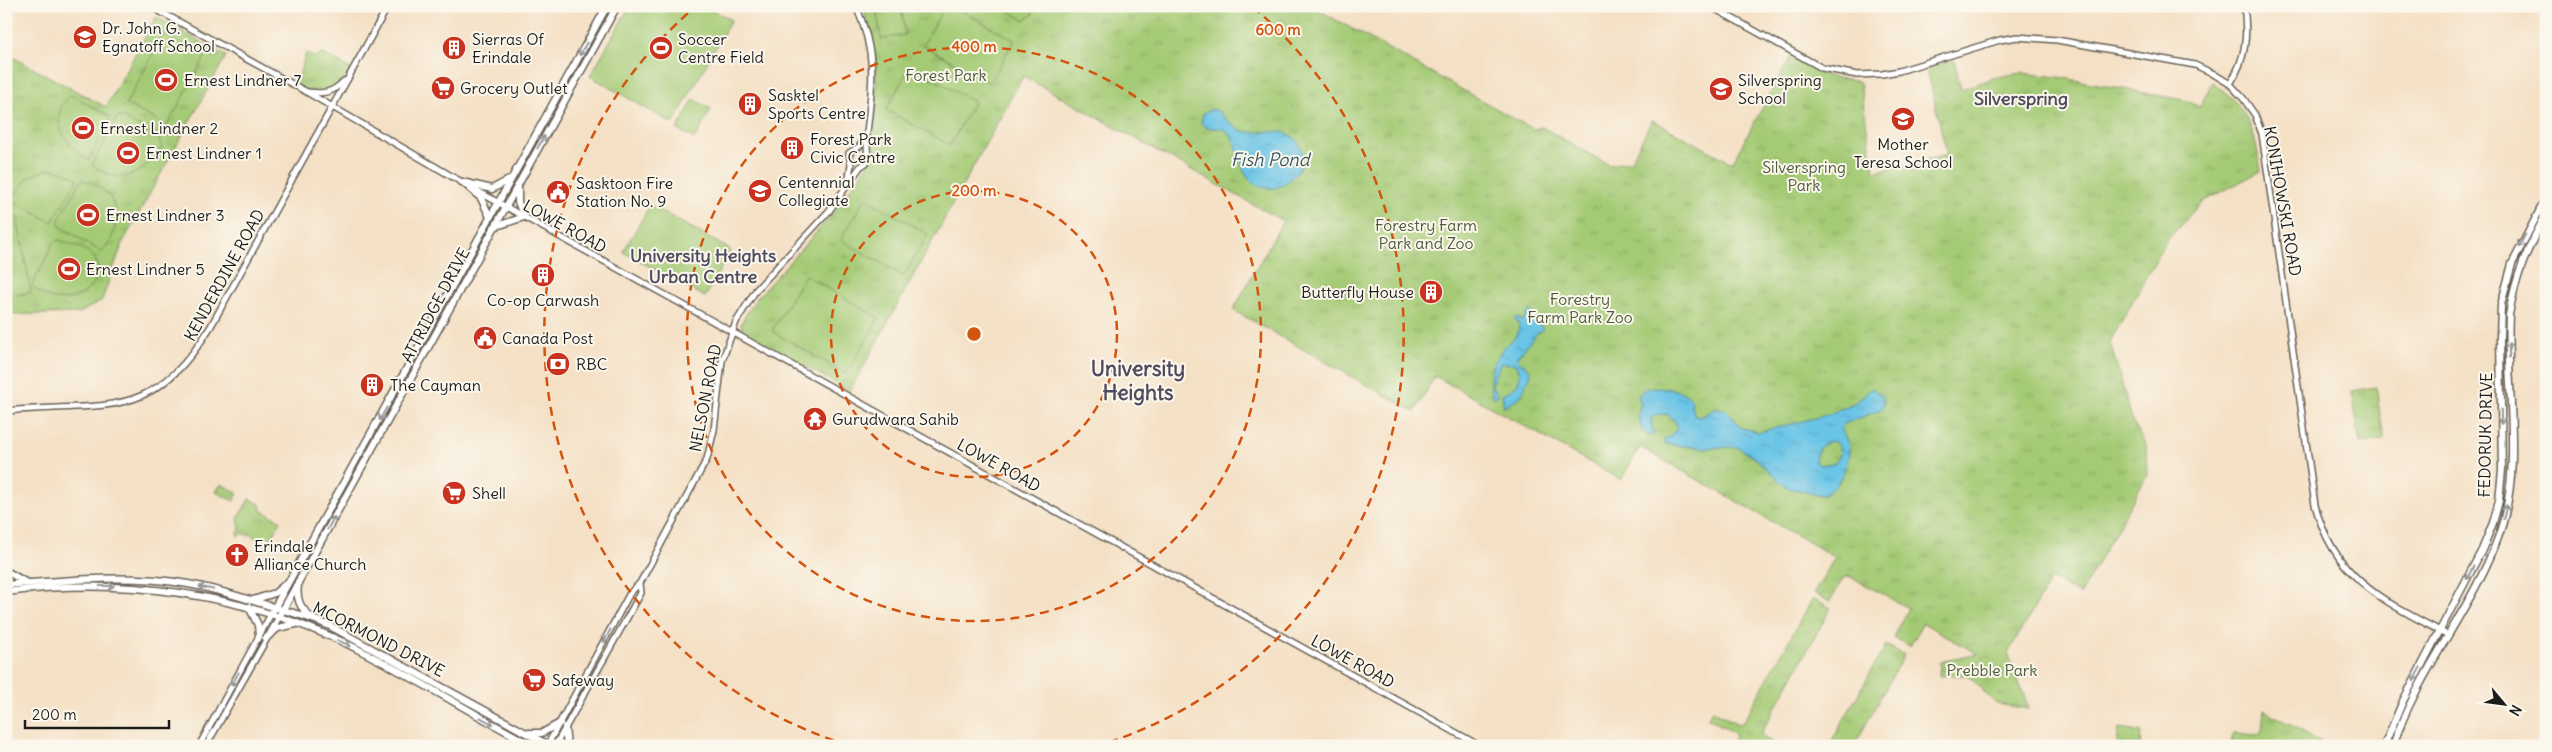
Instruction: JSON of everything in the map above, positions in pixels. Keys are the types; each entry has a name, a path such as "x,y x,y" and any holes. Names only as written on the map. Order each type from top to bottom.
{"main road":[{"name":"ATTRIDGE DRIVE","path":"273,611 607,6"},
{"name":"ATTRIDGE DRIVE","path":"279,617 617,6"},
{"path":"462,182 492,188 512,178"},
{"path":"462,182 481,198 490,217"},
{"path":"494,227 524,217 518,202 518,184"},
{"name":"FEDORUK DRIVE","path":"2384,746 2403,701 2482,550 2497,511 2502,470 2501,305 2512,264 2546,198"},
{"name":"FEDORUK DRIVE","path":"2393,746 2406,716 2484,568 2499,534 2504,517 2510,482 2511,461 2509,315 2513,288 2522,263 2546,216"},
{"path":"6,571 28,583"},
{"name":"MCORMOND DRIVE","path":"6,585 113,578 145,579 188,584 253,600 273,611 279,617 342,642 533,746"},
{"path":"299,580 298,602 302,609 317,620"},
{"path":"253,600 276,593 289,582"},
{"name":"MCORMOND DRIVE","path":"6,592 70,586 145,588 187,592 249,607 273,611 283,610 317,620 550,746"},
{"path":"249,607 258,624 259,636"},
{"path":"266,638 278,628 299,624"},
{"path":"414,680 430,680"},
{"path":"526,733 542,733 562,725 567,746"}],"street":[{"path":"150,6 305,91 505,206"},
{"name":"KENDERDINE ROAD","path":"6,410 101,407 126,403 166,381 179,370 192,356 211,326 388,6"},
{"name":"NELSON ROAD","path":"562,725 632,588 640,583 707,459 714,430 722,362 732,333 756,290 829,211 848,183 866,163 867,132 871,112 872,61 866,29 856,6"},
{"name":"KONIHOWSKI ROAD","path":"1710,6 1822,68 1842,73 1864,75 1899,71 2000,40 2036,37 2195,65 2230,84 2255,115 2262,134 2315,504 2324,532 2337,556 2362,585 2391,604 2448,635"},
{"path":"2230,84 2238,71 2247,45 2244,6"},
{"path":"305,91 324,94 335,90 350,75"},
{"name":"NELSON ROAD","path":"848,183 851,164 848,156 860,146 867,132"},
{"path":"855,149 861,149 866,152"},
{"path":"851,164 860,168"},
{"name":"LOWE ROAD","path":"505,206 1480,746"},
{"name":"NELSON ROAD","path":"550,746 641,593 640,583"},
{"path":"199,746 273,611"},
{"path":"206,746 279,617"}],"green space":[{"name":"Soccer Centre Field","path":"630,6 706,6 731,20 673,124 590,76"},
{"name":"Forestry Farm Park and Zoo","path":"862,6 1311,6 1533,129 1542,127 1609,165 1631,161 1652,120 1732,163 1790,58 1827,76 1860,82 1874,172 1947,155 1927,69 1954,60 1961,89 1997,77 2022,73 2058,77 2183,100 2200,107 2212,82 2234,101 2247,120 2252,131 2261,171 2202,202 2166,241 2110,342 2133,423 2146,446 2147,475 2080,595 2051,578 2008,653 2029,709 1996,704 1971,678 1965,675 1939,676 1940,662 1978,654 1923,623 1910,646 1893,637 1908,608 1849,576 1844,577 1830,602 1814,593 1835,557 1640,447 1621,480 1435,376 1415,412 1233,310 1283,221 1023,76 850,391 743,332 741,323 755,300 830,217 870,162 869,153 876,96 876,79 872,43"},
{"path":"901,6 905,35 881,39 876,7"},
{"path":"945,6 953,6 1014,40 990,83 923,45"},
{"path":"1001,6 1036,6 1032,15 1024,20"},
{"path":"156,17 226,56 123,242 102,300 80,313 6,315 6,73 14,58 106,107"},
{"name":"Ernest Lindner 7","path":"164,34 205,57 167,126 126,104"},
{"path":"306,53 313,57 324,54 353,70 335,90 305,91 296,86"},
{"path":"910,66 974,102 950,145 886,110"},
{"name":"Ernest Lindner 2","path":"71,95 109,116 110,121 89,160 66,140 59,122 63,104"},
{"path":"694,99 711,109 695,139 677,129"},
{"name":"Ernest Lindner 1","path":"122,117 158,137 162,147 154,158 137,172 124,177 117,177 107,174 92,165 117,118"},
{"path":"50,169 65,172 78,179 52,222 12,201 27,180 37,173"},
{"name":"Ernest Lindner 3","path":"82,179 107,193 113,202 116,217 114,233 107,247 102,252 60,226 58,221"},
{"path":"865,198 928,234 904,276 841,240"},
{"path":"650,205 731,250 705,297 623,252"},
{"path":"17,217 31,292 6,297 6,219"},
{"name":"Ernest Lindner 5","path":"59,240 88,252 97,264 97,274 93,284 84,293 73,298 60,300 46,296 32,286 54,242"},
{"path":"805,275 879,318 846,374 772,331"},
{"path":"2376,387 2384,440 2360,443 2352,391"},
{"path":"221,484 238,493 234,501 216,492"},
{"path":"249,499 260,504 261,510 281,521 267,546 250,534 248,536 242,533 240,536 237,535 240,529 238,518"},
{"path":"1813,598 1831,608 1761,733 1763,737 1779,746 1730,746 1735,737 1734,733 1708,718 1712,710 1738,724 1743,722"},
{"path":"1886,645 1904,655 1854,746 1829,746"},
{"path":"2264,710 2328,746 2231,745 2233,733 2258,735 2262,732"},
{"path":"2119,728 2141,731 2140,746 2117,746"}],"water":[{"name":"Fish Pond","path":"1213,109 1217,110 1234,126 1243,131 1277,132 1292,136 1298,142 1302,152 1302,162 1298,171 1279,187 1267,188 1256,185 1244,171 1231,136 1223,129 1207,128 1201,123 1203,113"},
{"path":"1530,310 1543,329 1535,335 1517,356 1518,360 1529,369 1531,375 1520,397 1504,407 1502,394 1511,390 1518,383 1519,369 1516,364 1501,363 1491,384 1498,395 1494,398 1490,385 1491,373 1498,356 1517,334 1519,324 1514,319 1516,317 1522,321"},
{"path":"1645,388 1677,390 1692,400 1691,407 1696,417 1703,416 1715,408 1720,408 1731,414 1741,428 1759,432 1827,415 1856,402 1872,388 1883,397 1884,404 1881,410 1843,424 1841,429 1848,442 1849,454 1838,482 1823,495 1787,488 1755,458 1737,447 1705,448 1665,444 1664,439 1671,436 1677,427 1675,421 1667,414 1653,415 1651,423 1654,435 1647,436 1639,420 1641,403 1638,397","holes":["1829,441 1835,442 1839,446 1840,456 1835,463 1820,465 1815,462 1817,452 1821,447"]}],"place":[{"name":"Dr. John G. Egnatoff School","path":"85,37"},
{"name":"Sierras Of Erindale","path":"454,48"},
{"name":"Soccer Centre Field","path":"661,48"},
{"name":"Ernest Lindner 7","path":"166,80"},
{"name":"Grocery Outlet","path":"443,88"},
{"name":"Silverspring School","path":"1721,89"},
{"name":"Sasktel Sports Centre","path":"750,104"},
{"name":"Mother Teresa School","path":"1903,119"},
{"name":"Ernest Lindner 2","path":"83,128"},
{"name":"Forest Park Civic Centre","path":"792,148"},
{"name":"Ernest Lindner 1","path":"128,153"},
{"name":"Centennial Collegiate","path":"760,191"},
{"name":"Sasktoon Fire Station No. 9","path":"558,192"},
{"name":"Ernest Lindner 3","path":"88,215"},
{"name":"Ernest Lindner 5","path":"69,269"},
{"name":"Co-op Carwash","path":"543,275"},
{"name":"Butterfly House","path":"1431,292"},
{"name":"Canada Post","path":"485,338"},
{"name":"RBC","path":"558,364"},
{"name":"The Cayman","path":"372,385"},
{"name":"Gurudwara Sahib","path":"815,419"},
{"name":"Shell","path":"454,493"},
{"name":"Erindale Alliance Church","path":"237,555"},
{"name":"Safeway","path":"534,680"}],"district":[{"name":"Silverspring","path":"2021,98"},
{"name":"University Heights Urban Centre","path":"703,265"},
{"name":"University Heights","path":"1138,380"}],"park label":[{"name":"Forest Park","path":"946,75"},
{"name":"Silverspring Park","path":"1804,176"},
{"name":"Forestry Farm Park Zoo","path":"1580,308"},
{"name":"Prebble Park","path":"1992,670"}]}
